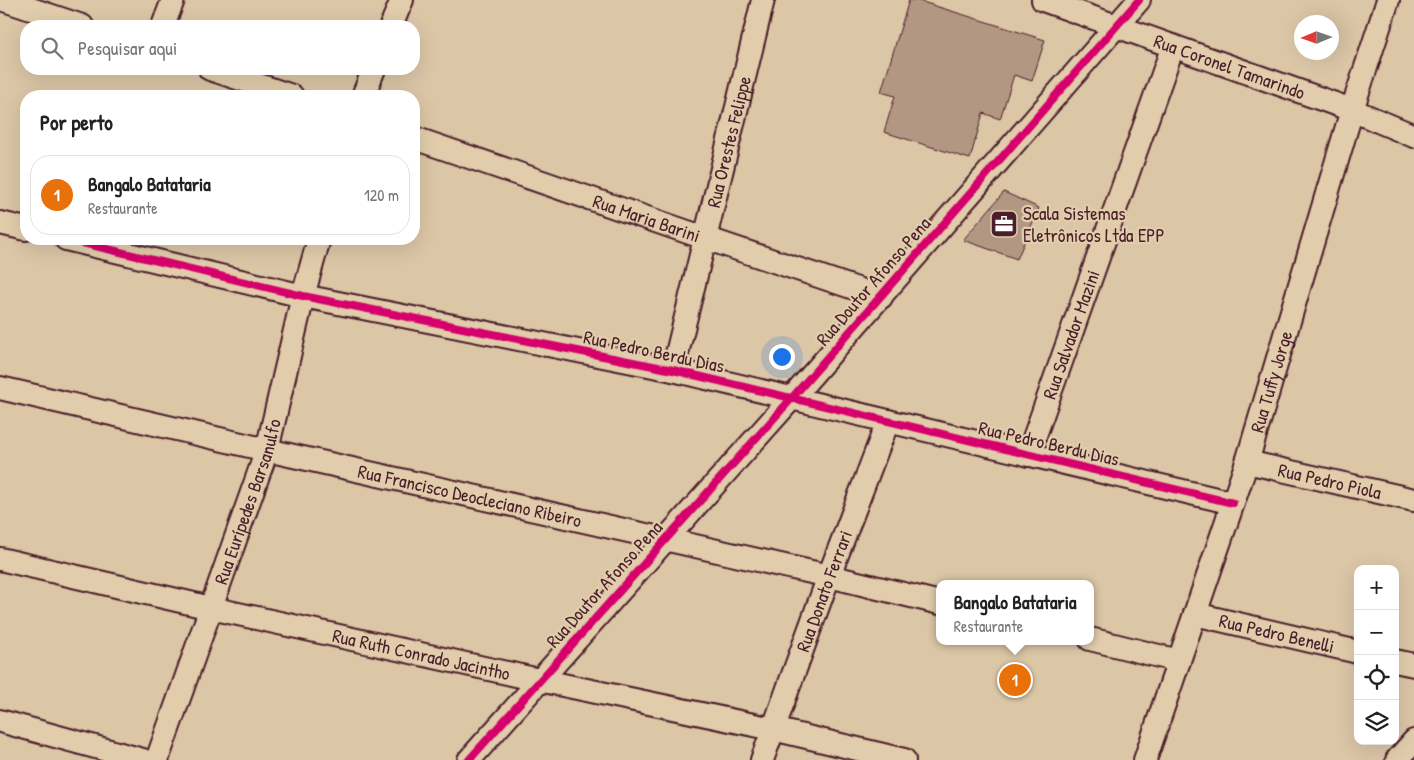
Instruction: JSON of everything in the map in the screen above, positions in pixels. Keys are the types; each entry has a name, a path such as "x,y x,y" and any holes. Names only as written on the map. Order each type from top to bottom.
{"street":[{"path":"4,0 64,20"},
{"path":"165,20 173,0"},
{"path":"394,20 402,0"},
{"name":"Rua Orestes Felippe","path":"673,370 763,0"},
{"name":"Rua Coronel Tamarindo","path":"1043,0 1352,110 1414,136"},
{"name":"Rua Doutor Afonso Pena","path":"468,760 791,399 1139,0"},
{"name":"Rua Tuffy Jorge","path":"1145,760 1247,462 1352,110 1388,0"},
{"name":"Rua Salvador Mazini","path":"1028,455 1174,46"},
{"path":"228,75 274,90"},
{"path":"365,90 372,75"},
{"name":"Rua Maria Barini","path":"420,140 881,297"},
{"path":"0,223 20,228"},
{"name":"Rua Pedro Berdu Dias","path":"91,245 303,296 673,370 1233,503"},
{"name":"Rua Eurípedes Barsanulfo","path":"157,760 267,450 303,296 317,245"},
{"name":"Rua Francisco Deocleciano Ribeiro","path":"0,388 829,576 936,602"},
{"name":"Rua Donato Ferrari","path":"762,760 888,421"},
{"name":"Rua Pedro Piola","path":"1247,462 1414,500"},
{"name":"Rua Ruth Conrado Jacintho","path":"0,559 211,608 773,729 904,760"},
{"name":"Rua Pedro Benelli","path":"1195,614 1354,651"},
{"path":"1094,640 1179,661"},
{"path":"1399,662 1414,665"},
{"path":"0,721 143,760"},
{"path":"1397,760 1414,742"}],"building":[{"path":"909,0 916,0 1045,40 1032,81 1014,75 1000,119 983,113 970,159 884,132 895,96 881,92"},
{"name":"Scala Sistemas Eletrônicos Ltda EPP","path":"1004,192 1039,208 1017,259 963,240"}],"cycle path":[{"path":"469,760 791,399 1139,0"},
{"path":"91,245 303,296 673,370 1233,503"}],"place":[{"name":"Scala Sistemas Eletrônicos Ltda EPP","path":"1004,224"},
{"name":"Bangalo Batataria","path":"1015,680"}]}
